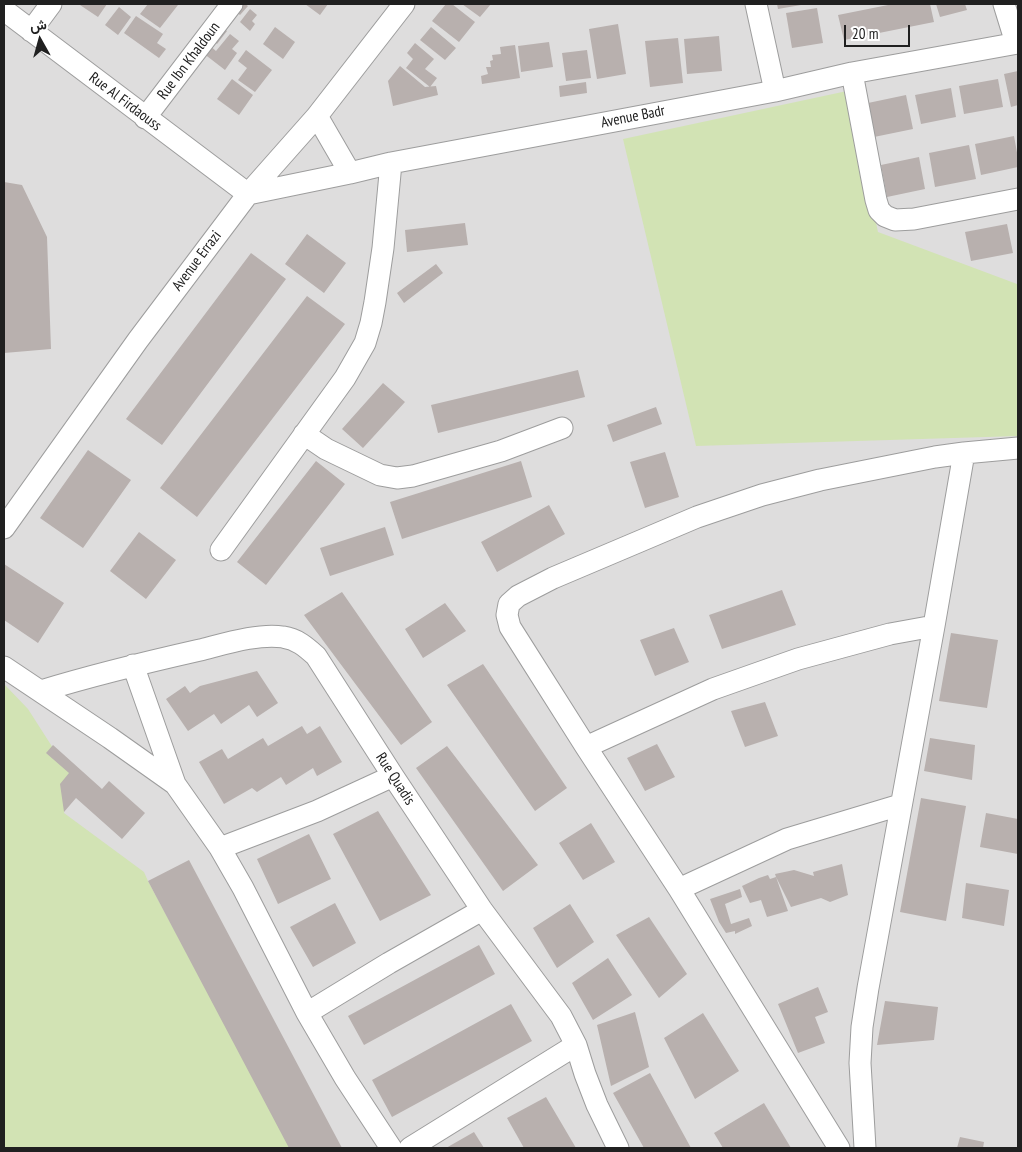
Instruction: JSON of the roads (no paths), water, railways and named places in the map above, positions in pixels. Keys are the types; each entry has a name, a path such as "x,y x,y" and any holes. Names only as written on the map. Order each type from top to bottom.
{"street":[{"path":"32,31 51,4"},
{"name":"Rue Ibn Khaldoun","path":"145,118 232,4"},
{"name":"Avenue Errazi","path":"4,528 138,340 248,194 316,116 404,4"},
{"path":"756,4 774,90"},
{"path":"1004,4 1017,43"},
{"name":"Rue Al Firdaouss","path":"4,10 248,194"},
{"name":"Avenue Badr","path":"248,194 391,163 774,90 852,73 1017,43"},
{"path":"852,73 876,200 885,216 895,220 914,219 1018,199"},
{"path":"316,116 350,173"},
{"path":"221,550 346,378 365,343 371,324 383,248 391,163"},
{"path":"304,434 326,449 373,472 397,478 413,476 501,451 562,428"},
{"path":"839,1148 679,889 510,628 507,615 509,604 518,596 553,578 643,539 697,517 762,495 820,480 935,457 1018,448"},
{"path":"865,1148 860,1063 862,1027 964,453"},
{"path":"586,747 714,688 798,658 890,634 934,626"},
{"name":"Rue Quadis","path":"40,691 133,665 263,636 284,637 299,642 316,656 482,910 560,1016 576,1045 594,1098 618,1148"},
{"path":"133,665 175,784 220,848 243,888 307,1013 345,1078 391,1148"},
{"path":"4,667 175,784"},
{"path":"220,848 317,811 393,776"},
{"path":"679,889 787,839 900,805"},
{"path":"307,1013 482,910"},
{"path":"410,1148 576,1045"}]}
